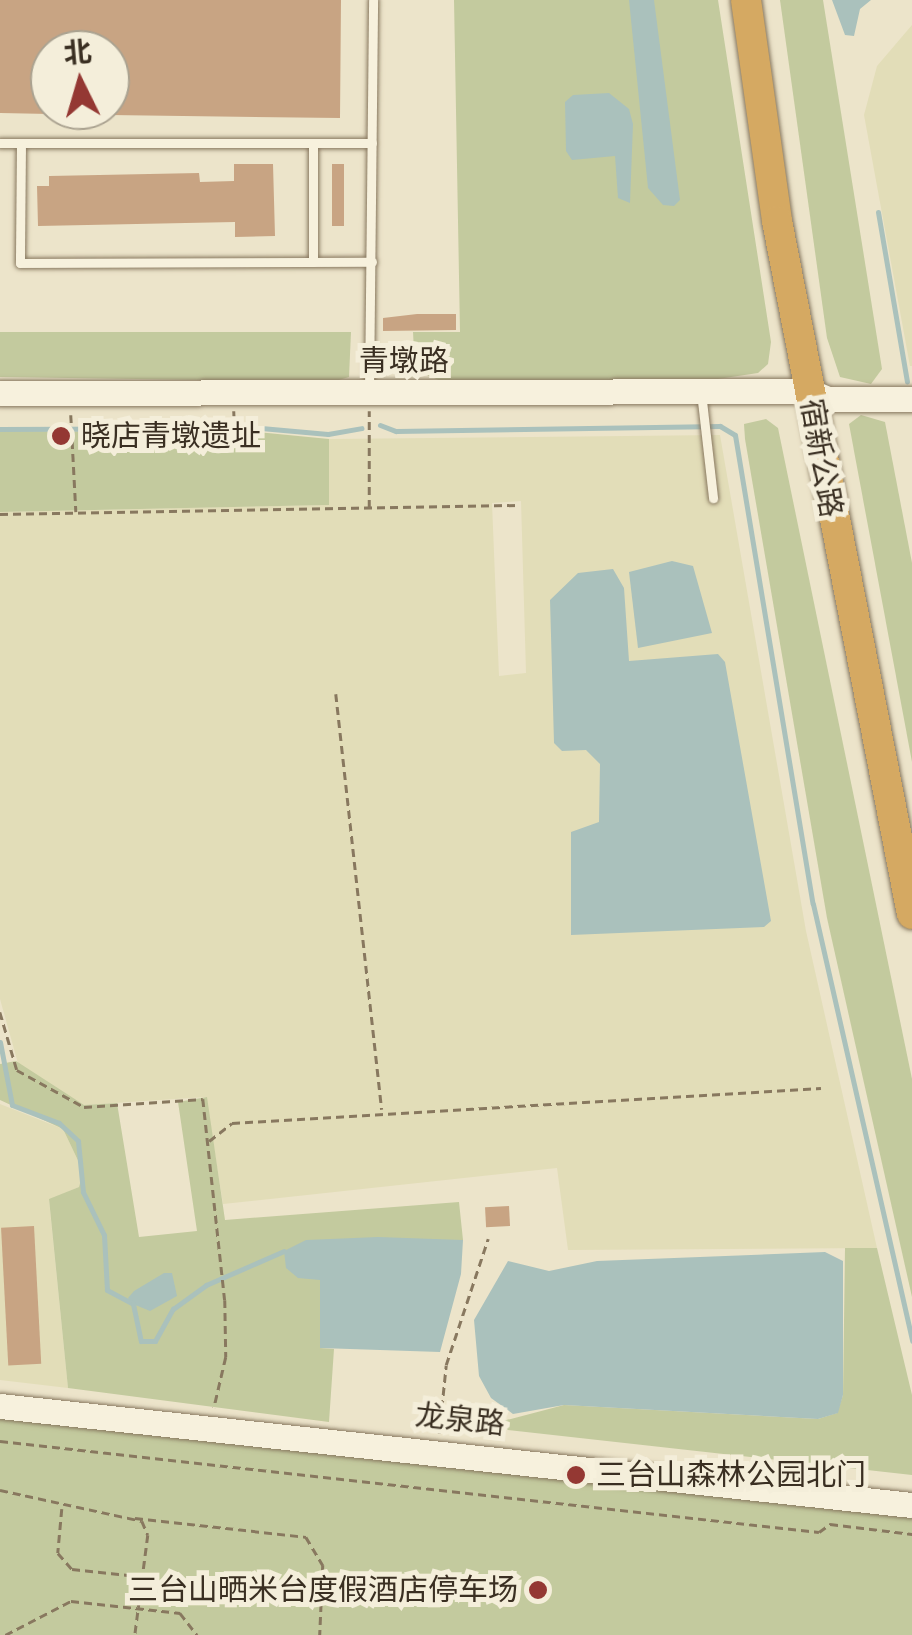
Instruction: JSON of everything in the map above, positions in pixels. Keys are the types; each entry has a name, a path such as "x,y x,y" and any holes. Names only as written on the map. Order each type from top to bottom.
{"highway":[{"name":"宿新公路","path":"746,0 912,914"},
{"name":"宿新公路","path":"766,0 819,395 912,832"}],"street":[{"name":"青墩路","path":"0,393 701,392 912,398"},
{"name":"龙泉路","path":"0,1406 437,1450 912,1505"}],"lane":[{"path":"369,394 373,0"},
{"path":"0,142 372,143"},
{"path":"21,142 20,263 372,262"},
{"path":"312,262 313,143"},
{"path":"701,392 713,498"}],"path":[{"path":"369,394 369,510"},
{"path":"71,421 76,512"},
{"path":"235,425 235,434"},
{"path":"0,514 518,505"},
{"path":"336,694 382,1111"},
{"path":"0,1012 17,1070 84,1108 203,1099 224,1261 226,1357 210,1427"},
{"path":"208,1142 232,1123 382,1111 821,1088"},
{"path":"437,1450 446,1364 488,1240"},
{"path":"0,1441 820,1532 830,1524 912,1534"},
{"path":"0,1490 62,1509 306,1537 323,1565 320,1635"},
{"path":"62,1509 58,1553 64,1566 323,1596"},
{"path":"135,1518 148,1535 135,1635"},
{"path":"6,1635 71,1601 180,1613 197,1635"}],"shaded area":[{"path":"912,25 910,366 864,115 877,66"},
{"path":"720,435 806,931 877,1248 568,1250 557,1168 223,1204 206,1097 84,1105 19,1067 0,999 0,512 329,505 329,439","holes":["521,501 526,673 499,676 492,503"]},
{"path":"0,1104 63,1129 83,1171 79,1187 49,1200 68,1388 0,1380"}],"green space":[{"path":"454,0 718,0 771,342 768,364 758,373 711,380 441,381 415,370 413,332 460,332"},
{"path":"780,0 823,0 882,369 871,384 840,377 827,338"},
{"path":"0,332 351,332 349,377 332,382 0,377"},
{"path":"861,415 885,422 912,563 912,762 849,424"},
{"path":"766,419 778,428 912,1079 912,1297 827,918 745,439 744,424"},
{"path":"0,431 257,432 329,439 329,505 0,512"},
{"path":"16,1061 84,1105 117,1103 139,1237 197,1231 178,1102 207,1097 225,1220 459,1202 463,1240 306,1240 320,1279 320,1348 334,1349 329,1422 68,1388 49,1199 79,1187 83,1171 63,1129 0,1100 0,1064"},
{"path":"845,1248 877,1248 912,1395 912,1475 508,1430 499,1422 564,1405 818,1419 837,1413 843,1395"},
{"path":"0,1414 912,1518 912,1635 0,1635"}],"water":[{"path":"629,0 654,0 680,200 674,206 663,205 648,188"},
{"path":"832,0 871,0 860,9 854,36 845,35"},
{"path":"609,93 629,109 633,124 630,203 618,198 615,156 572,160 566,151 565,102 573,95"},
{"path":"672,561 693,566 712,633 638,648 629,572"},
{"path":"613,569 624,588 629,661 718,654 725,662 771,921 764,927 571,935 571,832 599,822 600,764 586,750 562,751 554,743 550,600 578,573"},
{"path":"306,1240 463,1240 461,1274 440,1352 320,1348 320,1280 298,1278 286,1268 284,1251"},
{"path":"825,1252 843,1261 843,1395 838,1413 818,1419 564,1405 513,1414 491,1398 479,1376 474,1320 508,1261 549,1271 597,1261"},
{"path":"164,1273 172,1273 177,1296 150,1311 133,1304 128,1298 134,1291"}],"building":[{"path":"0,0 341,0 340,118 130,115 130,30 30,30 30,114 0,113"},
{"path":"234,164 273,164 275,236 235,237 235,222 38,226 37,186 49,186 49,176 199,173 200,182 234,181"},
{"path":"332,164 344,164 344,226 332,226"},
{"path":"456,314 456,330 383,331 383,318"},
{"path":"509,1206 510,1226 486,1227 485,1207"},
{"path":"34,1226 41,1364 8,1366 1,1228"}],"waterway":[{"path":"878,212 907,382"},
{"path":"380,425 396,431 720,426 735,435 813,904 912,1341"},
{"path":"0,429 261,428 328,434 361,428"},
{"path":"0,1042 12,1105 59,1123 78,1141 83,1192 104,1235 107,1290 133,1304 141,1341 155,1341 173,1309 206,1285 284,1251"}],"place":[{"name":"晓店青墩遗址","path":"61,436"},
{"name":"三台山森林公园北门","path":"576,1475"},
{"name":"三台山晒米台度假酒店停车场","path":"538,1590"}]}
